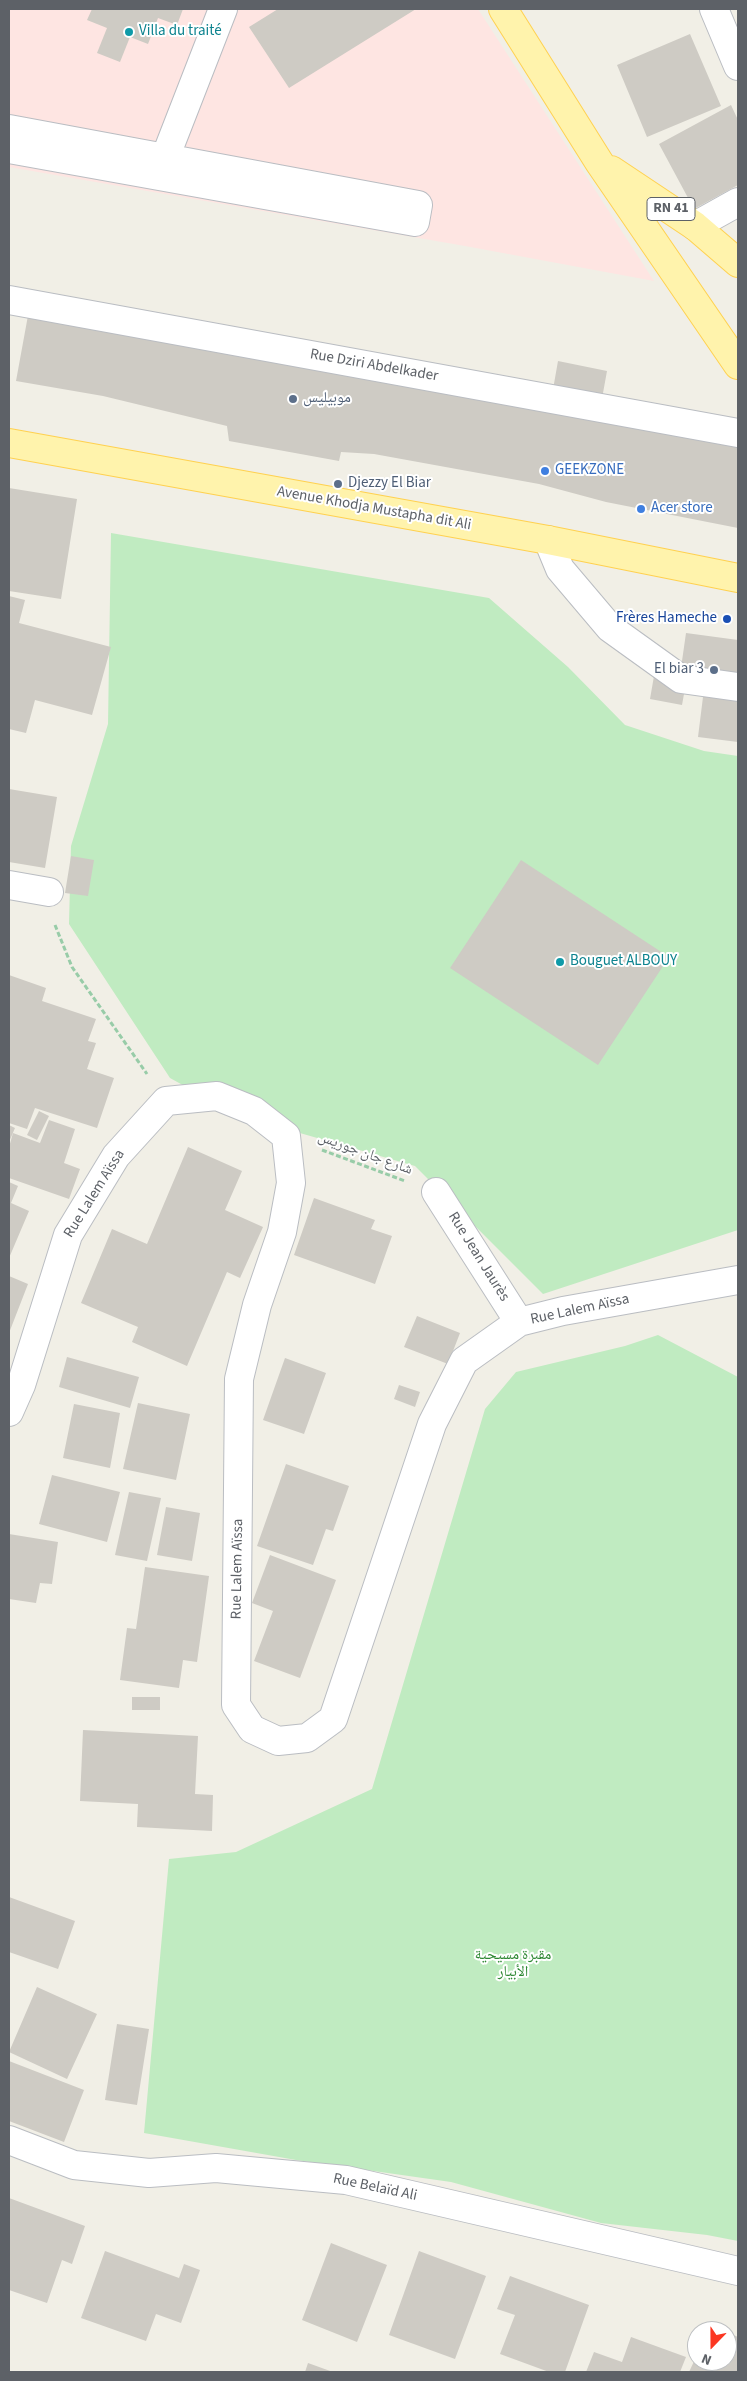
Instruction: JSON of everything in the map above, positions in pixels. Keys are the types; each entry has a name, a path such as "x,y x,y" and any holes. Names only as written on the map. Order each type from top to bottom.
{"main road":[{"path":"503,9 599,162 738,365"},
{"name":"RN 41","path":"599,162 695,226 738,263"},
{"name":"Avenue Khodja Mustapha dit Ali","path":"9,443 548,540 738,578"}],"street":[{"path":"165,158 223,9"},
{"path":"714,9 738,66"},
{"path":"9,129 418,205 415,222 9,149"},
{"path":"695,226 738,202"},
{"name":"Rue Dziri Abdelkader","path":"9,300 738,433"},
{"path":"548,540 560,569 610,628 681,679 738,687"},
{"path":"9,885 49,892"},
{"path":"166,1101 217,1096 254,1111 286,1136"},
{"name":"Rue Lalem Aïssa","path":"9,1412 20,1385 68,1235 116,1156 166,1101"},
{"name":"Rue Lalem Aïssa","path":"286,1136 291,1183 286,1212 282,1232 257,1305 239,1379 236,1705 252,1729 278,1741 307,1738 332,1719 432,1424 464,1361 519,1322 563,1311 738,1280"},
{"name":"Rue Jean Jaurès","path":"436,1192 519,1322"},
{"name":"Rue Belaïd Ali","path":"9,2140 74,2165 150,2173 216,2168 346,2180 738,2271"}],"path":[{"path":"49,892 56,928 72,967 166,1101"},
{"name":"شارع جان جوريس","path":"286,1136 436,1192"}],"shaded area":[{"path":"9,9 478,9 654,281 465,246 9,167"}],"green space":[{"path":"111,533 489,598 568,667 625,725 704,751 738,756 738,1230 543,1294 415,1166 237,1115 170,1078 69,924 71,846 108,724"},
{"name":"مقبرة مسيحية الأبيار","path":"658,1335 738,1377 738,2241 707,2235 601,2223 451,2182 296,2160 144,2133 169,1859 236,1852 372,1789 485,1409 516,1372 625,1346"}],"building":[{"name":"Villa du traité","path":"92,9 183,9 177,25 158,18 148,44 130,37 120,62 97,53 107,28 87,20"},
{"path":"278,9 416,9 289,88 249,27"},
{"path":"690,34 721,106 647,137 617,65"},
{"path":"731,105 738,120 738,185 694,209 659,144"},
{"path":"29,310 738,443 738,528 606,502 539,484 374,454 341,452 339,461 229,441 227,426 103,396 16,381"},
{"path":"558,361 607,371 601,404 552,395"},
{"path":"9,488 77,499 61,599 9,591"},
{"path":"9,596 25,600 19,623 111,647 92,715 35,700 26,733 9,729"},
{"path":"686,633 738,640 738,675 681,668"},
{"path":"654,676 686,683 682,705 650,699"},
{"path":"704,689 738,694 738,742 698,737"},
{"path":"9,789 57,797 45,868 9,862"},
{"path":"71,856 94,860 88,896 65,893"},
{"name":"Bouguet ALBOUY","path":"521,860 669,957 598,1065 450,968"},
{"path":"9,975 46,988 42,1001 96,1019 88,1041 96,1043 87,1069 114,1078 97,1128 35,1108 27,1129 9,1123"},
{"path":"39,1111 49,1116 37,1140 27,1135"},
{"path":"49,1120 75,1129 64,1163 80,1169 69,1199 9,1178 9,1147 13,1133 40,1143"},
{"path":"9,1125 15,1128 9,1142"},
{"path":"188,1147 242,1171 225,1210 263,1227 240,1278 227,1272 187,1366 132,1342 138,1327 81,1303 112,1229 147,1244"},
{"path":"9,1182 18,1186 11,1203 29,1211 9,1258"},
{"path":"314,1198 375,1220 371,1229 392,1236 375,1284 294,1255"},
{"path":"9,1276 28,1284 9,1333"},
{"path":"417,1316 460,1333 448,1364 404,1347"},
{"path":"67,1357 139,1377 130,1408 59,1387"},
{"path":"285,1358 326,1373 304,1434 263,1420"},
{"path":"399,1385 420,1392 415,1407 394,1399"},
{"path":"138,1403 190,1414 176,1480 123,1469"},
{"path":"74,1404 120,1413 110,1468 63,1458"},
{"path":"286,1464 349,1486 333,1531 326,1529 313,1565 257,1546"},
{"path":"52,1475 120,1492 107,1542 39,1524"},
{"path":"129,1492 161,1498 147,1561 115,1555"},
{"path":"166,1507 200,1513 192,1561 157,1555"},
{"path":"9,1534 58,1542 52,1584 40,1583 36,1603 9,1599"},
{"path":"270,1555 336,1580 300,1678 254,1661 273,1611 252,1603"},
{"path":"145,1567 209,1576 197,1662 183,1660 179,1688 120,1680 127,1628 136,1629"},
{"path":"132,1697 160,1697 160,1710 132,1710"},
{"path":"83,1730 198,1736 195,1794 213,1795 212,1831 137,1827 138,1804 80,1801"},
{"path":"9,1897 75,1921 58,1969 9,1952"},
{"path":"37,1987 97,2014 67,2079 9,2052"},
{"path":"117,2024 149,2029 137,2105 105,2100"},
{"path":"9,2061 84,2090 64,2142 9,2121"},
{"path":"9,2198 85,2226 72,2264 62,2260 47,2303 9,2290"},
{"path":"331,2243 387,2265 357,2342 302,2320"},
{"path":"105,2251 179,2278 184,2264 200,2270 181,2323 156,2314 146,2341 81,2318"},
{"path":"419,2251 486,2276 455,2359 389,2335"},
{"path":"510,2276 589,2305 565,2372 549,2372 500,2354 515,2315 497,2309"},
{"path":"631,2337 686,2357 680,2372 586,2372 594,2352 622,2362"},
{"path":"738,2337 738,2372 689,2372 737,2371"},
{"path":"308,2363 333,2372 305,2372"}],"place":[{"name":"Villa du traité","path":"129,32"},
{"name":"موبيليس","path":"293,399"},
{"name":"GEEKZONE","path":"545,471"},
{"name":"Djezzy El Biar","path":"338,484"},
{"name":"Acer store","path":"641,509"},
{"name":"Frères Hameche","path":"727,619"},
{"name":"El biar 3","path":"714,670"},
{"name":"Bouguet ALBOUY","path":"560,962"}]}
